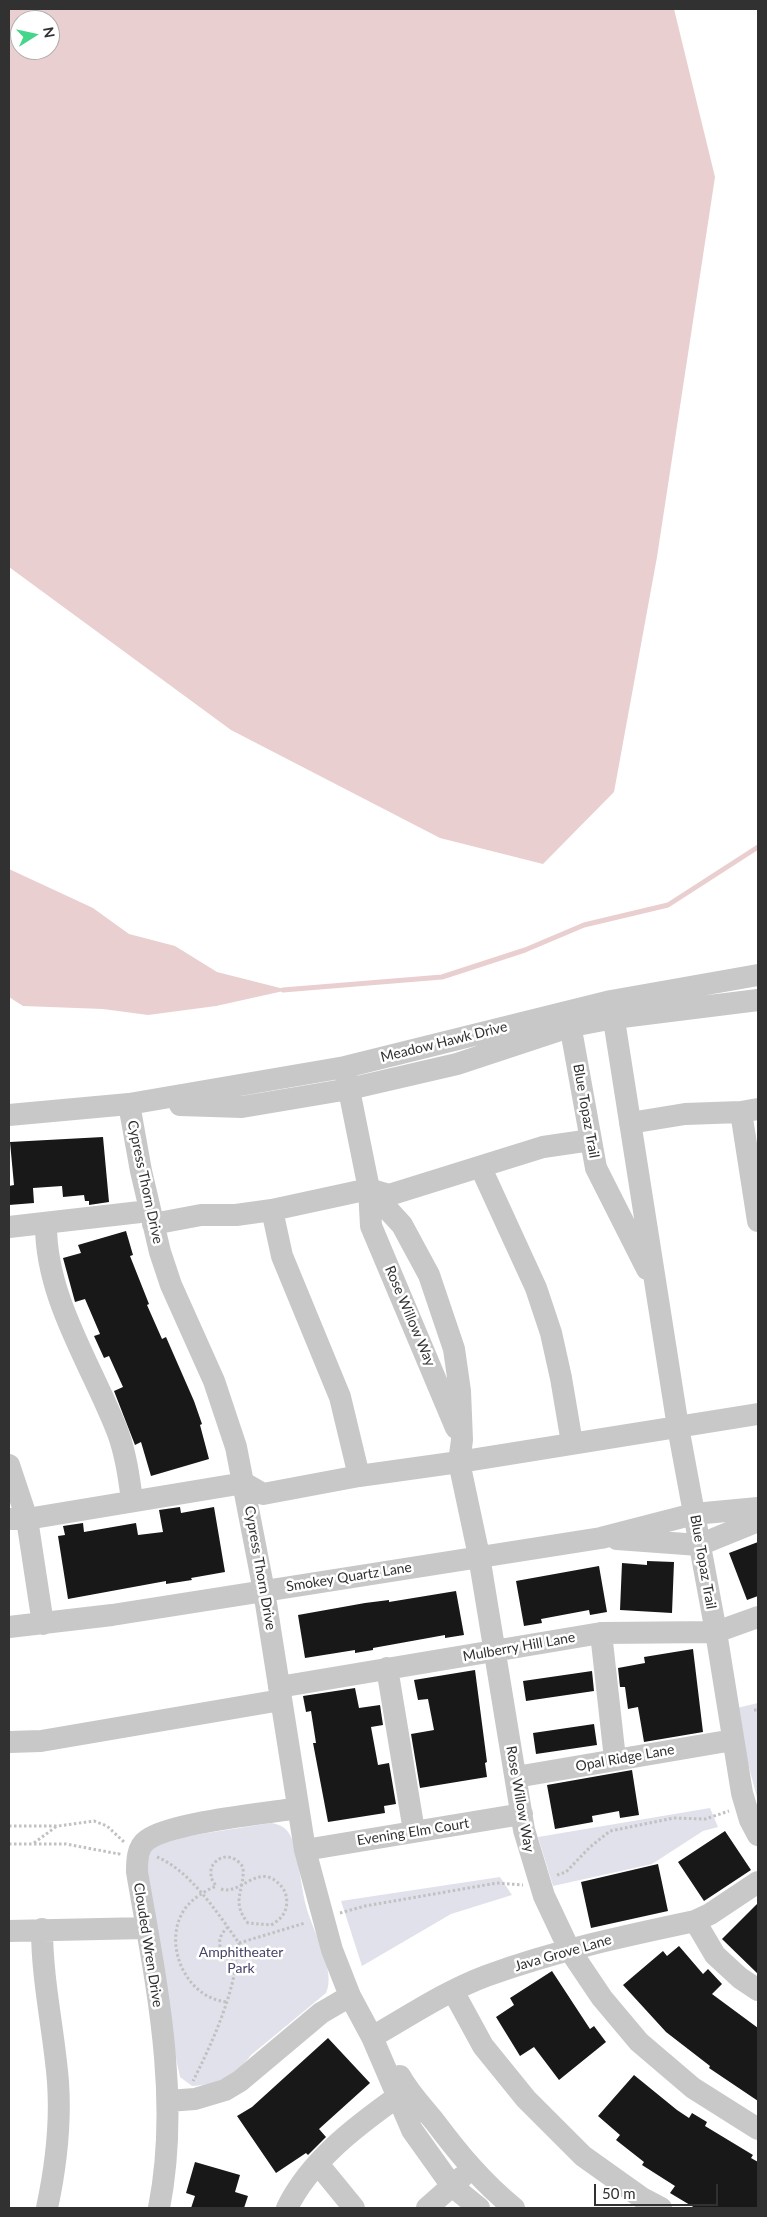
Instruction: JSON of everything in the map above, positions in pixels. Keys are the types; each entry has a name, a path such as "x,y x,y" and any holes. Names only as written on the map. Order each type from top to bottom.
{"street":[{"name":"Meadow Hawk Drive","path":"9,1115 129,1104 345,1067 569,1019 758,975"},
{"name":"Meadow Hawk Drive","path":"612,1009 758,1000"},
{"name":"Blue Topaz Trail","path":"612,1009 678,1427 716,1632 742,1793 750,1820 758,1835"},
{"name":"Meadow Hawk Drive","path":"129,1104 242,1107 349,1089 457,1064 569,1019"},
{"name":"Blue Topaz Trail","path":"569,1019 596,1168 656,1288"},
{"name":"Rose Willow Way","path":"345,1067 370,1189 371,1226 460,1451"},
{"name":"Cypress Thorn Drive","path":"129,1104 151,1217 171,1285 211,1373 226,1415 244,1483 264,1591 305,1850 332,1950 350,1996 372,2037 412,2130 452,2186 479,2208"},
{"path":"630,1122 685,1114 749,1110 758,1220"},
{"path":"9,1227 151,1217 236,1215 272,1210 370,1189 389,1195 446,1176 481,1168 542,1147 591,1140"},
{"path":"481,1168 536,1288 551,1333 572,1443"},
{"name":"Rose Willow Way","path":"370,1189 402,1225 429,1275 454,1349 460,1391 460,1451 522,1814 538,1881 555,1923 569,1949 602,1998 639,2042 693,2088 758,2129"},
{"path":"272,1210 282,1256 340,1397 359,1476"},
{"path":"46,1223 46,1244 52,1278 118,1435 127,1465 132,1500"},
{"path":"18,1519 244,1483 263,1494 359,1476 460,1451 572,1443 758,1414"},
{"path":"9,1465 18,1519 44,1624"},
{"name":"Smokey Quartz Lane","path":"9,1627 44,1624 264,1591 601,1538 694,1514 758,1508"},
{"name":"Smokey Quartz Lane","path":"601,1538 699,1545 758,1521"},
{"name":"Mulberry Hill Lane","path":"9,1742 41,1741 280,1693 387,1668 601,1633 716,1632 758,1617"},
{"path":"601,1633 615,1759"},
{"path":"387,1668 414,1831"},
{"name":"Opal Ridge Lane","path":"516,1777 733,1740"},
{"path":"131,1845 145,1841 165,1830 298,1808"},
{"name":"Evening Elm Court","path":"305,1850 522,1814"},
{"name":"Clouded Wren Drive","path":"131,1845 138,1854 136,1872 157,1995 168,2101 166,2151 159,2208"},
{"name":"Java Grove Lane","path":"372,2037 454,1991 485,1977 569,1949 695,1921 758,1882"},
{"path":"695,1921 715,1955 740,1978 758,1990"},
{"path":"9,1931 146,1928"},
{"path":"42,1929 42,1961 58,2082 56,2161 47,2208"},
{"path":"454,1991 483,2046 526,2099 583,2156 661,2208"},
{"path":"168,2101 195,2098 225,2090 240,2081 321,2013 350,1996"},
{"name":"Cypress Thorn Drive","path":"372,2037 388,2056 410,2095 472,2168 514,2208"},
{"path":"287,2208 294,2195 318,2164 352,2129 397,2097"},
{"path":"318,2164 354,2208"},
{"path":"427,2208 472,2168"}],"path":[{"path":"239,1943 365,1906 497,1883 518,1886 538,1881 566,1872 590,1847 610,1831 674,1818 705,1819 735,1810"},
{"path":"9,1826 58,1826 94,1821 106,1826 124,1841 165,1860 202,1893 239,1943 238,1960 228,2002 193,2082 195,2098"},
{"path":"33,1844 58,1826"},
{"path":"9,1844 77,1845 118,1854 131,1845"},
{"path":"221,1889 226,1891 236,1888 241,1884 245,1881 252,1878 268,1877 277,1881 284,1890 287,1902 286,1909 278,1921 271,1925 248,1923 238,1905 238,1897 240,1890 242,1883 244,1878 243,1867 234,1858 220,1858 214,1862 210,1873 216,1886 202,1893 187,1906 180,1918 175,1941 178,1961 186,1977 196,1987 216,1999 228,2002"},
{"path":"228,1927 220,1936 219,1946 227,1958 238,1960"}],"green space":[{"path":"758,1703 758,1801 746,1756 737,1708"},
{"path":"710,1808 718,1827 703,1831 652,1864 553,1886 538,1837"},
{"name":"Amphitheater Park","path":"271,1823 284,1828 293,1842 306,1906 326,1962 329,1984 326,1993 251,2055 239,2068 218,2081 192,2086 180,2077 177,2063 145,1860 154,1845 162,1840"},
{"path":"500,1877 512,1895 451,1914 362,1966 341,1901"}],"shaded area":[{"path":"9,9 674,9 715,177 657,557 614,792 543,864 440,838 231,730 9,567"},
{"path":"9,869 93,908 129,934 175,946 217,972 288,990 216,1006 148,1015 103,1009 23,1006 9,997"}],"building":[{"path":"103,1137 109,1202 89,1205 89,1201 85,1201 84,1195 63,1197 62,1186 33,1188 34,1203 9,1205 9,1186 14,1185 10,1142"},
{"path":"126,1231 133,1255 130,1256 149,1304 147,1305 162,1339 166,1337 194,1401 202,1424 200,1425 209,1459 151,1476 141,1442 135,1445 114,1391 123,1387 109,1356 104,1358 94,1336 100,1334 85,1299 75,1302 63,1258 81,1253 78,1245"},
{"path":"180,1507 181,1513 214,1507 225,1572 191,1578 192,1580 166,1584 166,1581 68,1599 58,1536 65,1535 63,1526 83,1523 84,1532 136,1523 138,1535 163,1532 159,1510"},
{"path":"758,1542 758,1596 747,1600 729,1553"},
{"path":"647,1561 674,1562 672,1613 620,1610 622,1563 647,1565"},
{"path":"599,1566 607,1612 590,1615 589,1610 541,1619 542,1623 524,1626 516,1581"},
{"path":"456,1591 464,1635 445,1638 445,1635 355,1653 355,1650 305,1658 298,1615 365,1603 389,1600 389,1602"},
{"path":"693,1649 703,1732 644,1742 638,1707 628,1709 625,1687 620,1687 618,1668 645,1663 644,1657"},
{"path":"475,1670 487,1762 485,1763 487,1777 420,1788 411,1734 434,1730 428,1699 418,1700 414,1680"},
{"path":"592,1671 594,1691 526,1701 523,1681"},
{"path":"355,1688 359,1708 380,1705 383,1725 371,1727 378,1765 389,1763 396,1804 384,1806 385,1813 328,1822 313,1743 316,1743 311,1711 306,1712 303,1696"},
{"path":"594,1724 597,1745 536,1754 533,1733"},
{"path":"632,1770 639,1815 620,1818 619,1811 592,1816 593,1822 555,1829 547,1785"},
{"path":"725,1831 751,1870 704,1901 678,1862"},
{"path":"658,1864 668,1911 591,1928 581,1882"},
{"path":"758,1903 758,1974 722,1939"},
{"path":"679,1946 703,1974 708,1969 722,1984 712,1994 758,2028 758,2101 709,2068 710,2066 666,2032 623,1985 663,1951 667,1956"},
{"path":"552,1971 590,2029 594,2026 606,2042 559,2080 534,2047 520,2056 496,2017 514,2005 510,1998"},
{"path":"328,2038 370,2083 319,2129 326,2137 308,2155 306,2153 276,2173 237,2116 252,2107"},
{"path":"634,2075 677,2110 689,2118 692,2113 707,2122 705,2126 753,2155 751,2158 758,2162 758,2208 695,2208 670,2193 675,2186 642,2165 644,2162 616,2140 620,2135 598,2116"},
{"path":"195,2162 240,2175 235,2192 248,2196 244,2208 191,2208 195,2196 186,2193"}],"waterway":[{"path":"283,990 442,977 525,950 584,925 668,905 758,847"}]}
